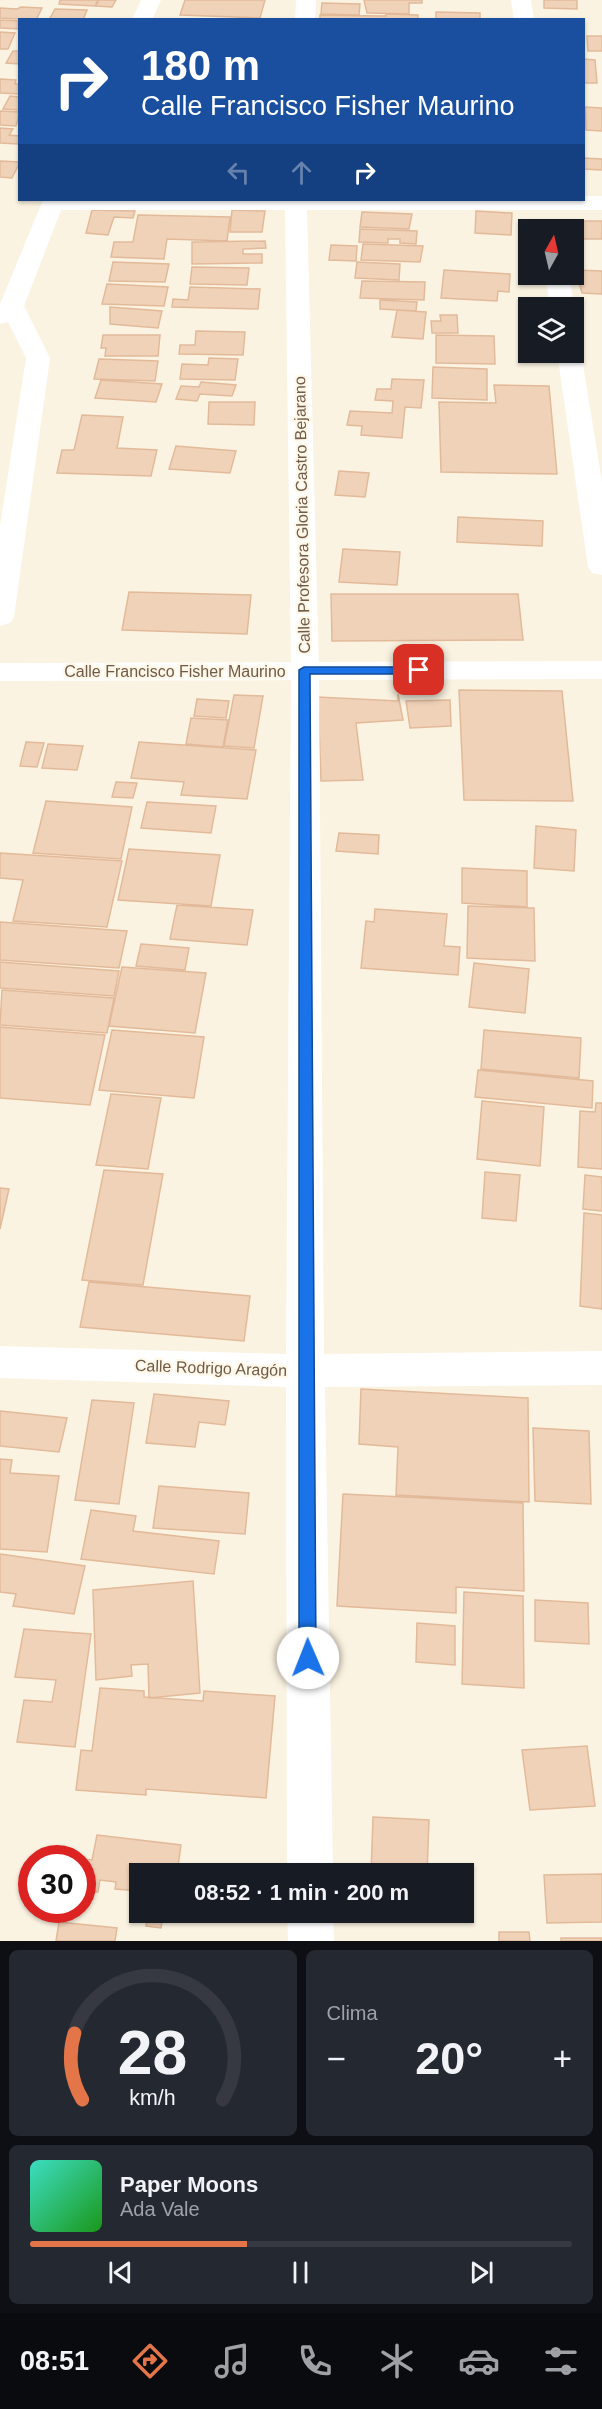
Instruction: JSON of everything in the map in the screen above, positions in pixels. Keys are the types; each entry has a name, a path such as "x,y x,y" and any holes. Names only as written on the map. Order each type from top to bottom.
{"street":[{"path":"143,18 151,0"},
{"path":"305,18 306,0"},
{"path":"521,0 524,18"},
{"path":"0,617 38,358 6,311 54,201"},
{"name":"Calle Profesora Gloria Castro Bejarano","path":"296,201 304,670 305,1371 310,1863"},
{"path":"327,201 547,208 602,203"},
{"path":"571,363 602,567"},
{"name":"Calle Francisco Fisher Maurino","path":"0,672 602,670"},
{"name":"Calle Rodrigo Aragón","path":"0,1362 305,1371 602,1368"},
{"path":"310,1923 311,1941"}],"building":[{"path":"60,0 98,0 95,6 59,4"},
{"path":"99,0 116,0 112,7 96,6"},
{"path":"185,0 265,0 260,18 180,15"},
{"path":"364,0 422,0 422,3 409,3 409,14 367,13"},
{"path":"544,0 577,0 577,9 544,8"},
{"path":"322,3 360,4 359,15 321,14"},
{"path":"21,7 42,8 37,18 0,18 0,8 17,9"},
{"path":"55,9 87,10 84,18 50,18"},
{"path":"436,12 480,13 480,18 436,18"},
{"path":"386,14 418,15 418,18 320,18 320,15 386,16"},
{"path":"0,20 18,21 18,29 0,28"},
{"path":"0,32 15,33 8,49 0,49"},
{"path":"587,36 602,36 602,51 588,51"},
{"path":"13,51 18,51 18,64 6,63"},
{"path":"585,59 595,60 597,83 585,83"},
{"path":"0,79 16,80 18,94 0,93"},
{"path":"10,96 18,97 18,110 3,109"},
{"path":"585,107 602,108 602,131 586,130"},
{"path":"0,111 18,112 16,126 0,125"},
{"path":"0,128 13,129 9,135 18,136 18,144 0,143"},
{"path":"585,158 602,159 602,170 585,169"},
{"path":"0,161 18,162 12,178 0,177"},
{"path":"92,210 135,211 133,218 114,217 108,235 86,233"},
{"path":"232,210 265,211 262,232 230,232"},
{"path":"476,211 512,213 511,235 475,233"},
{"path":"362,212 412,214 409,229 360,227"},
{"path":"138,215 230,217 227,241 167,239 164,259 111,257 114,242 133,242"},
{"path":"584,221 602,221 602,239 584,239"},
{"path":"360,229 417,231 416,244 400,243 400,239 388,239 388,243 359,242"},
{"path":"265,241 266,248 243,249 243,254 262,254 262,263 192,264 192,242"},
{"path":"363,244 423,246 420,262 361,260"},
{"path":"331,245 357,246 356,261 329,260"},
{"path":"113,262 169,264 165,282 109,281"},
{"path":"357,262 400,264 399,280 355,278"},
{"path":"192,267 249,268 247,285 190,284"},
{"path":"444,270 510,274 509,292 498,291 497,301 441,298"},
{"path":"584,270 602,271 602,294 582,293 580,285 584,285"},
{"path":"362,281 425,282 424,300 360,298"},
{"path":"107,284 168,287 164,306 102,304"},
{"path":"190,287 260,289 258,309 172,307 173,299 188,300"},
{"path":"380,300 417,302 416,311 380,309"},
{"path":"110,307 162,311 158,328 110,324"},
{"path":"397,310 426,312 423,339 392,337"},
{"path":"440,315 457,315 458,333 432,333 431,321 441,321"},
{"path":"196,331 245,332 243,355 179,354 180,345 195,345"},
{"path":"103,335 160,335 158,356 105,356 106,348 101,348"},
{"path":"436,335 494,336 495,364 436,363"},
{"path":"209,358 238,359 235,380 180,379 182,364 208,365"},
{"path":"99,359 158,361 155,381 94,379"},
{"path":"433,367 487,369 487,400 432,398"},
{"path":"392,379 424,380 421,408 405,407 402,438 361,435 362,426 347,425 350,411 392,413 393,401 375,400 377,389 391,389"},
{"path":"101,380 162,384 156,402 95,398"},
{"path":"201,382 236,385 232,396 200,394 197,401 176,399 181,386 199,387"},
{"path":"494,385 549,386 557,474 441,472 439,402 496,403"},
{"path":"209,402 255,402 254,425 208,424"},
{"path":"82,415 123,417 117,448 157,450 151,476 57,473 62,450 74,450"},
{"path":"176,446 236,451 230,473 169,469"},
{"path":"339,471 369,473 365,497 335,495"},
{"path":"458,517 543,521 542,546 457,542"},
{"path":"343,549 400,552 397,585 339,582"},
{"path":"129,592 251,595 247,634 122,630"},
{"path":"331,594 518,594 523,640 332,641"},
{"path":"459,690 562,691 573,801 464,800"},
{"path":"398,694 403,720 356,723 363,780 321,781 318,697 398,701"},
{"path":"234,695 263,696 254,748 224,746"},
{"path":"197,699 229,701 226,718 194,716"},
{"path":"450,700 451,726 410,728 406,701"},
{"path":"191,718 228,720 223,747 186,744"},
{"path":"26,742 44,743 37,767 20,766"},
{"path":"139,742 256,750 247,799 181,795 184,782 131,778"},
{"path":"48,744 83,746 77,770 42,768"},
{"path":"116,782 137,783 133,798 112,797"},
{"path":"46,801 132,807 121,859 33,853"},
{"path":"147,802 216,806 211,833 141,828"},
{"path":"536,826 576,830 574,871 534,868"},
{"path":"339,833 379,835 378,854 336,851"},
{"path":"129,849 220,855 211,906 118,900"},
{"path":"0,853 122,861 107,927 13,921 23,880 0,878"},
{"path":"462,868 527,871 527,907 462,903"},
{"path":"177,905 253,910 247,945 170,939"},
{"path":"468,906 534,908 535,961 467,958"},
{"path":"375,909 447,914 444,946 460,947 458,975 361,968 366,921 374,922"},
{"path":"0,922 127,931 119,968 0,960"},
{"path":"141,944 189,948 185,970 136,966"},
{"path":"0,962 119,971 114,996 0,988"},
{"path":"474,963 529,969 525,1013 469,1007"},
{"path":"122,967 206,973 195,1033 109,1026"},
{"path":"2,990 114,998 107,1033 0,1025"},
{"path":"0,1027 105,1035 90,1105 0,1098"},
{"path":"112,1030 204,1037 194,1098 99,1090"},
{"path":"484,1030 581,1038 579,1078 481,1069"},
{"path":"478,1070 593,1081 592,1108 475,1097"},
{"path":"111,1094 161,1098 148,1169 96,1165"},
{"path":"482,1101 544,1107 540,1166 477,1159"},
{"path":"596,1103 602,1103 602,1169 578,1167 580,1111 595,1112"},
{"path":"104,1170 163,1174 143,1285 82,1280"},
{"path":"485,1172 520,1175 516,1221 482,1218"},
{"path":"585,1175 602,1177 602,1211 583,1209"},
{"path":"0,1188 9,1189 0,1229"},
{"path":"584,1213 602,1215 602,1309 580,1306"},
{"path":"89,1282 250,1296 244,1341 80,1327"},
{"path":"361,1389 528,1398 529,1502 396,1495 398,1447 359,1444"},
{"path":"154,1394 229,1401 225,1425 199,1422 195,1447 146,1443"},
{"path":"92,1400 134,1403 119,1504 75,1500"},
{"path":"0,1411 67,1418 59,1452 0,1446"},
{"path":"533,1428 589,1431 591,1504 535,1501"},
{"path":"0,1459 12,1460 10,1473 59,1476 47,1552 0,1549"},
{"path":"159,1486 249,1493 245,1534 153,1528"},
{"path":"343,1494 523,1503 524,1591 456,1587 456,1613 337,1606"},
{"path":"91,1510 136,1516 133,1531 219,1541 214,1574 81,1559"},
{"path":"0,1554 85,1566 74,1614 13,1606 16,1594 0,1592"},
{"path":"193,1581 200,1693 149,1698 148,1664 131,1665 132,1676 96,1680 93,1590"},
{"path":"464,1592 523,1596 524,1688 462,1684"},
{"path":"535,1600 588,1603 589,1644 535,1641"},
{"path":"417,1623 455,1626 455,1665 416,1662"},
{"path":"24,1629 91,1634 75,1747 17,1742 24,1700 52,1702 56,1680 15,1677"},
{"path":"100,1688 144,1691 144,1697 203,1701 204,1691 275,1696 266,1798 146,1789 146,1795 76,1790 81,1750 92,1751"},
{"path":"587,1746 595,1806 530,1810 522,1750"},
{"path":"373,1817 429,1820 427,1863 371,1863"},
{"path":"97,1835 181,1845 179,1863 129,1863 129,1890 115,1889 116,1882 100,1880 98,1892 96,1892 95,1845"},
{"path":"602,1874 602,1922 547,1923 544,1875"},
{"path":"59,1923 117,1928 115,1941 56,1941"},
{"path":"146,1923 162,1923 161,1928 146,1926"},
{"path":"499,1932 529,1932 530,1941 499,1941"},
{"path":"561,1938 602,1938 602,1941 561,1941"}],"route":[{"path":"308,1658 305,1371 304,670 419,670"}]}
